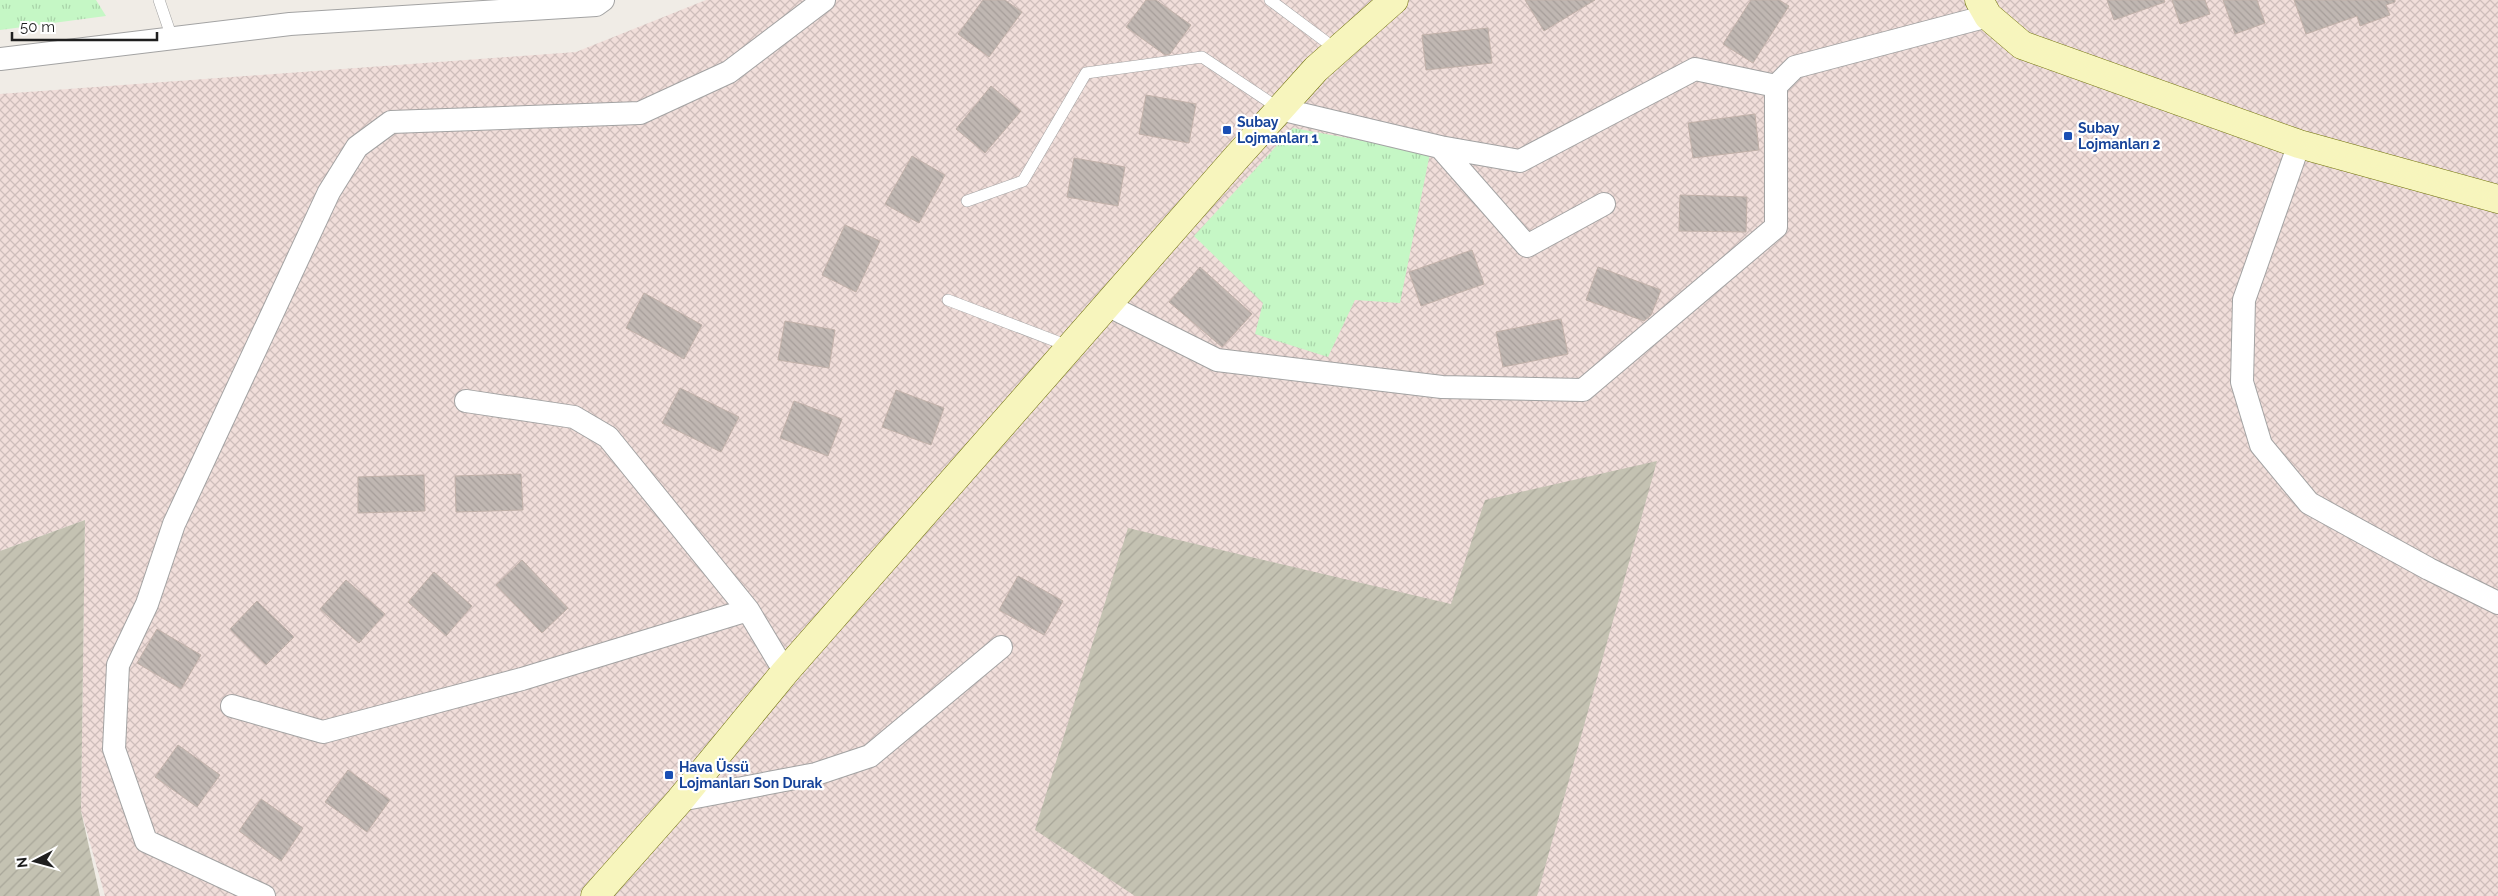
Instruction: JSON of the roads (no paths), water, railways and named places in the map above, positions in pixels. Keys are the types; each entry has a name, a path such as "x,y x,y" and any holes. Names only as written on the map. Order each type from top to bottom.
{"street":[{"path":"0,59 290,24 596,5 603,0"},
{"path":"264,896 146,842 114,749 118,665 147,604 174,524 329,192 356,147 391,122 640,113 729,72 824,0"},
{"path":"595,896 680,800 786,672 1280,109 1316,69 1394,0"},
{"path":"1107,305 1217,360 1442,387 1583,390 1776,227 1776,86 1794,67 1983,8 2022,45 2299,144 2498,199"},
{"path":"1280,109 1440,147 1520,161 1695,69 1776,86"},
{"path":"2299,144 2244,300 2242,382 2261,445 2309,503 2429,569 2498,603"},
{"path":"1440,147 1527,246 1604,204"},
{"path":"466,401 574,416 608,437 748,610 786,672"},
{"path":"232,706 323,732 522,679 748,610"},
{"path":"680,800 816,774 870,756 1001,647"}],"lane":[{"path":"159,0 172,38"},
{"path":"1270,0 1337,50"},
{"path":"967,201 1024,181 1086,74 1202,58 1280,109"},
{"path":"948,300 1071,346"}],"place":[{"name":"Subay Lojmanları 1","path":"1227,130"},
{"name":"Subay Lojmanları 2","path":"2068,136"},
{"name":"Hava Üssü Lojmanları Son Durak","path":"669,775"}]}
